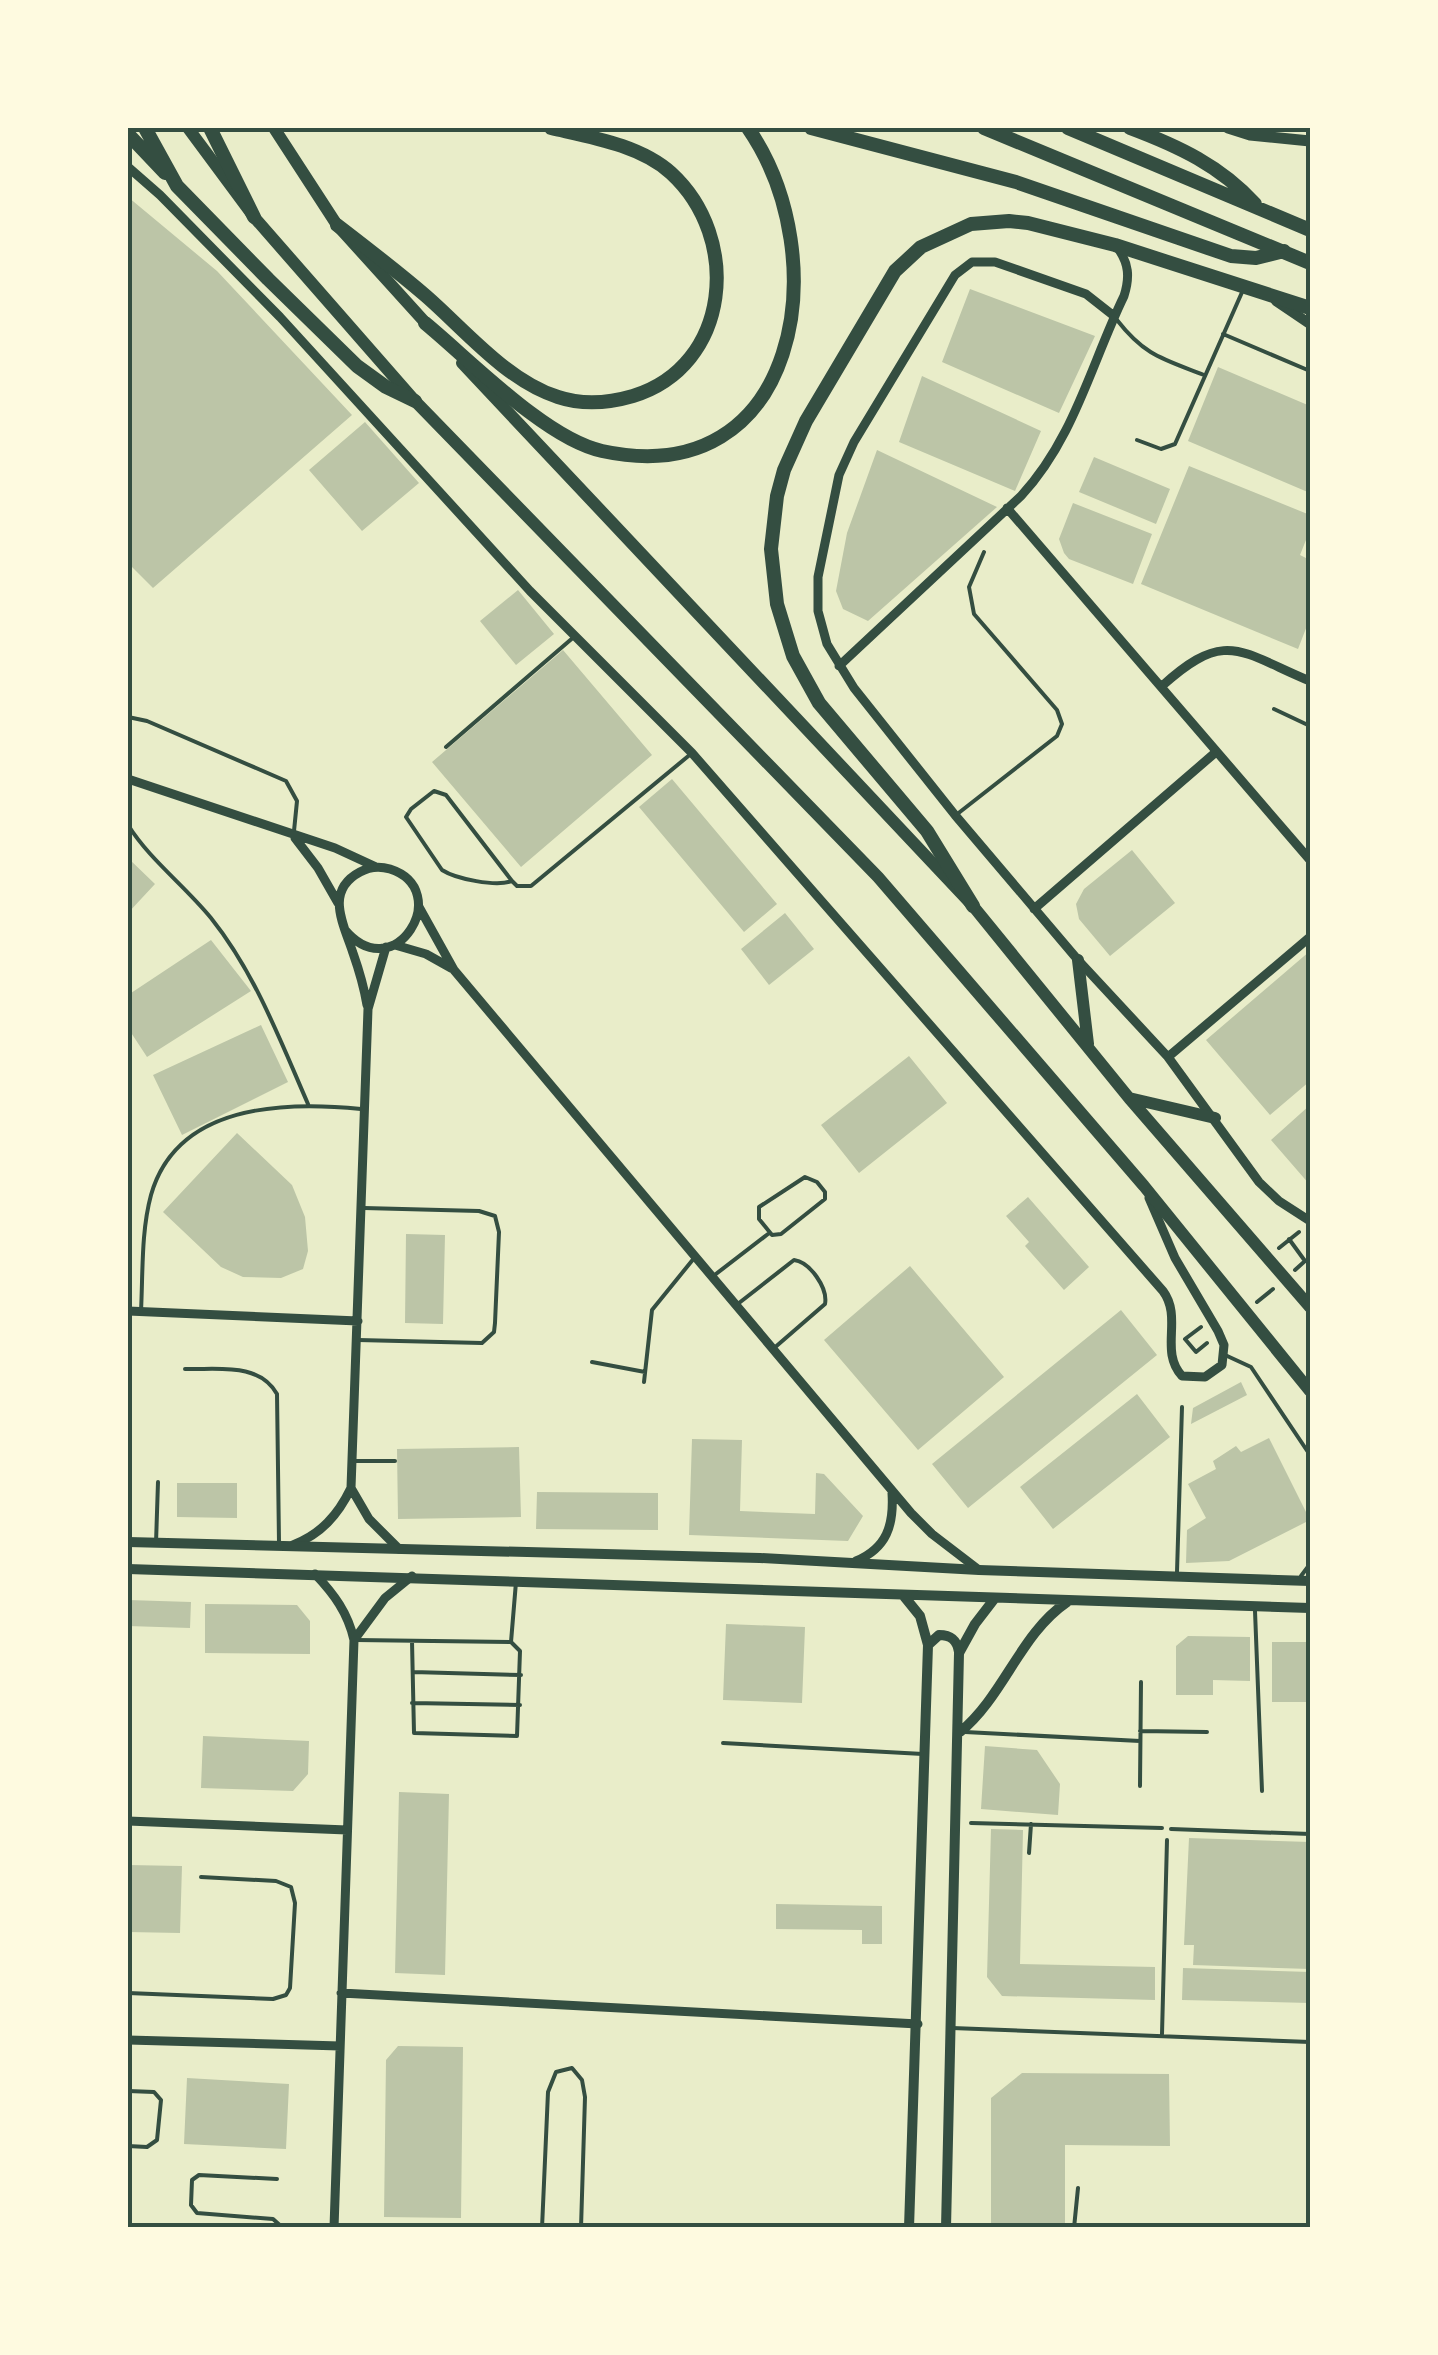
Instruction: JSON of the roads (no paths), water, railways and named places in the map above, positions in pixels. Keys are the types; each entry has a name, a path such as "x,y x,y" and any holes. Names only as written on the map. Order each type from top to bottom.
{"highway":[{"path":"145,128 177,186"},
{"path":"210,128 254,217"},
{"path":"337,224 500,362 556,397 586,403 619,400 644,392 668,380 710,322 718,272 706,221 672,173 650,158 551,128"},
{"path":"425,322 528,412 580,445 622,454 668,453 692,448 726,432 770,386 792,327 795,265 790,226 771,166 748,128"},
{"path":"811,128 1016,182 1231,256 1256,258 1284,252"},
{"path":"984,128 1310,264"},
{"path":"1068,128 1310,230"},
{"path":"1130,128 1204,160 1259,208"},
{"path":"128,134 357,366 415,401"},
{"path":"973,906 927,831 819,703 783,630 772,577 773,522 789,457 806,420 895,271 921,246 971,224 1009,220 1115,245 1310,308"}],"main road":[{"path":"188,128 254,217 415,401 878,877 1144,1186 1310,1391"},
{"path":"274,128 337,224 973,906 1129,1098 1310,1306"},
{"path":"1228,128 1250,134 1309,136"},
{"path":"1078,960 1088,1046"},
{"path":"1129,1098 1214,1118"}],"street":[{"path":"128,167 280,316 575,636 692,753 1163,1291 1174,1317 1171,1354 1178,1372 1193,1379 1205,1377 1216,1372 1225,1355 1218,1330 1175,1258 1144,1186"},
{"path":"839,666 1034,482 1057,450 1124,296 1128,274 1115,245"},
{"path":"1114,316 1075,288 994,262 972,262 954,275 854,442 839,475 817,594 822,628 839,666 955,815 1078,960 1168,1057 1259,1182 1310,1221"},
{"path":"1268,293 1310,324"},
{"path":"1007,508 1310,860"},
{"path":"1162,686 1195,658 1221,649 1235,650 1310,681"},
{"path":"1034,910 1216,752"},
{"path":"128,778 402,874 414,888 419,907 454,970 892,1491 932,1534 979,1570"},
{"path":"294,836 338,903 368,1010"},
{"path":"338,903 350,878 375,867"},
{"path":"283,1547 319,1531 332,1519 351,1488 368,1010 390,946 410,933 419,907"},
{"path":"345,930 367,947 390,946 426,954 454,970"},
{"path":"1168,1057 1310,937"},
{"path":"128,1311 358,1321"},
{"path":"351,1488 369,1520 402,1550"},
{"path":"849,1564 884,1542 891,1530 892,1491"},
{"path":"128,1542 760,1558 1310,1581"},
{"path":"128,1569 1310,1608"},
{"path":"315,1574 340,1604 354,1640 334,2228"},
{"path":"354,1640 385,1598 412,1576"},
{"path":"902,1594 920,1616 928,1645 909,2228"},
{"path":"959,1653 995,1598"},
{"path":"960,1732 983,1708 1041,1626 1069,1601"},
{"path":"928,1645 939,1635 947,1636 954,1639 959,1653 946,2228"},
{"path":"128,1821 347,1830"},
{"path":"342,1993 918,2024"},
{"path":"128,2040 340,2046"}],"lane":[{"path":"1136,440 1161,449 1175,444 1245,285"},
{"path":"1114,316 1148,352 1205,375"},
{"path":"1222,334 1310,371"},
{"path":"955,815 1057,736 1062,724 1057,710 974,614 968,587 984,552"},
{"path":"446,747 575,636"},
{"path":"1274,709 1310,726"},
{"path":"128,718 147,721 286,780 297,801 294,836"},
{"path":"512,881 490,884 446,874 407,822 408,813 434,791 443,792 512,881 524,887 536,882 692,753"},
{"path":"128,825 149,854 212,918 234,950 254,984 308,1104"},
{"path":"142,1311 148,1207 168,1158 179,1145 218,1122 262,1108 308,1104 365,1110"},
{"path":"798,1178 812,1178 826,1192 822,1202 778,1236 770,1233 758,1215 760,1208 798,1178"},
{"path":"358,1340 473,1344 490,1339 494,1332 499,1232 499,1224 488,1212 362,1208"},
{"path":"712,1277 770,1233"},
{"path":"644,1382 652,1310 696,1257"},
{"path":"736,1305 794,1260 804,1262 826,1294 826,1304 772,1349"},
{"path":"1225,1355 1252,1367 1310,1456"},
{"path":"592,1362 645,1372"},
{"path":"185,1369 259,1374 277,1394 283,1547"},
{"path":"1176,1576 1182,1407"},
{"path":"353,1461 395,1461"},
{"path":"156,1542 158,1482"},
{"path":"1298,1580 1310,1564"},
{"path":"511,1642 516,1580"},
{"path":"1255,1606 1262,1792"},
{"path":"354,1640 511,1642 520,1651 519,1733 514,1738 417,1735 412,1730 412,1641"},
{"path":"413,1672 521,1674"},
{"path":"1140,1786 1141,1682"},
{"path":"412,1703 520,1705"},
{"path":"1140,1731 1207,1732"},
{"path":"960,1732 1140,1741"},
{"path":"723,1744 924,1754"},
{"path":"1162,2034 1167,1840"},
{"path":"128,1993 273,1999 286,1995 292,1981 295,1903 291,1887 276,1881 201,1877"},
{"path":"952,2028 1310,2042"},
{"path":"542,2228 548,2092 556,2072 572,2068 582,2080 585,2098 580,2228"},
{"path":"128,2091 154,2092 162,2100 158,2140 147,2147 128,2146"},
{"path":"277,2179 199,2175 192,2180 191,2205 197,2213 273,2219 281,2222 283,2228"},
{"path":"1074,2228 1078,2188"}]}
